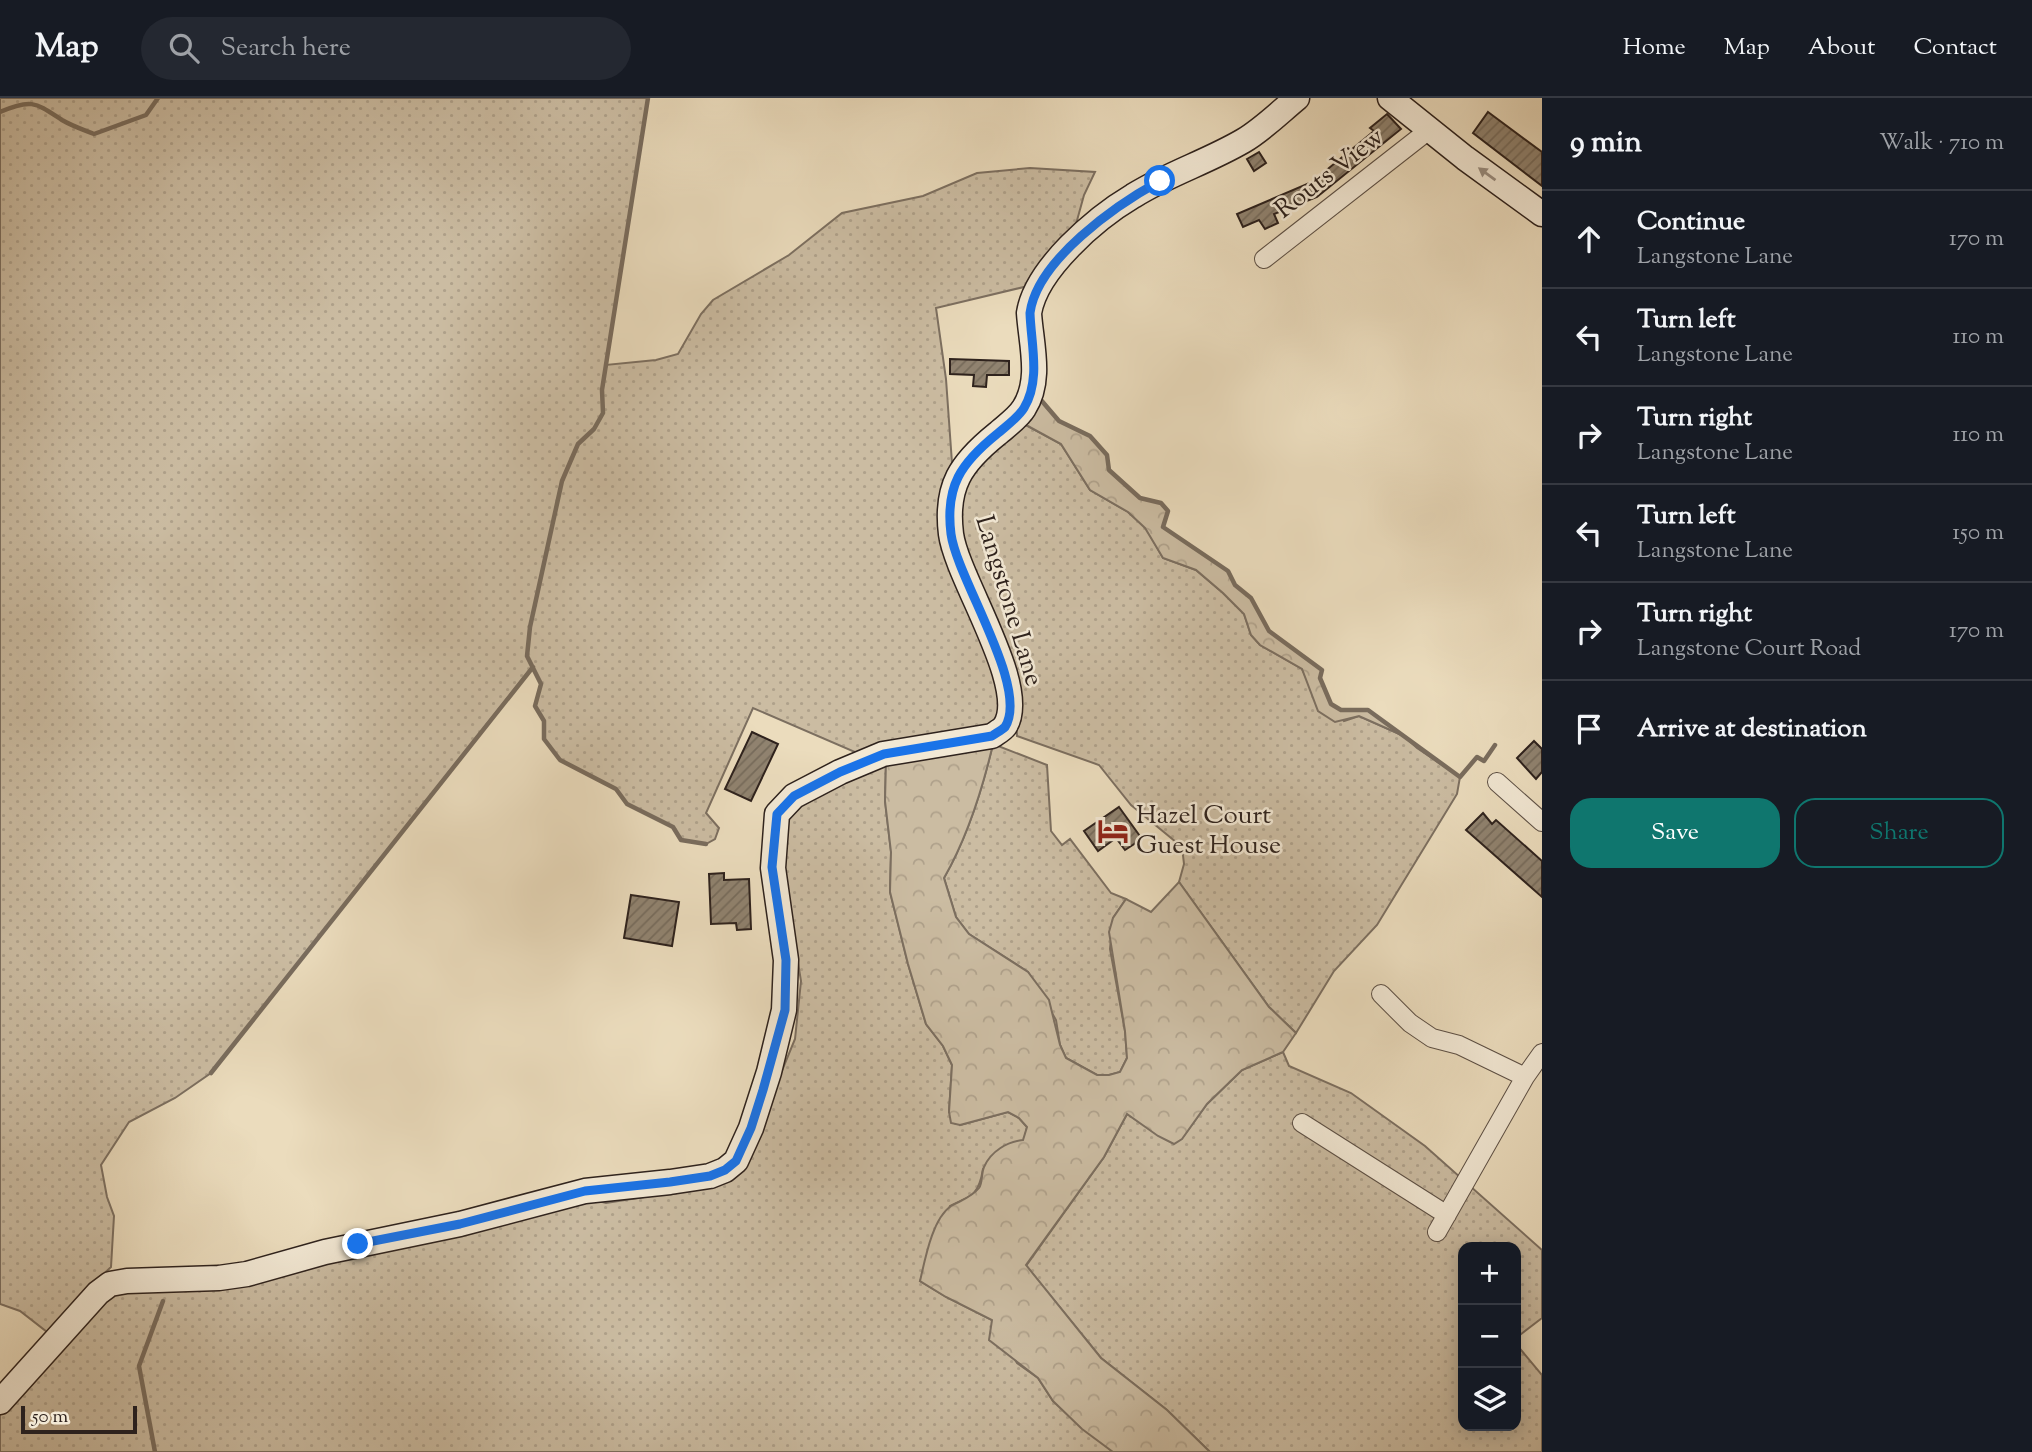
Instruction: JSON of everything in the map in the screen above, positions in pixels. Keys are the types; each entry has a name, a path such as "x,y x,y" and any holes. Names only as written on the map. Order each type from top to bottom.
{"street":[{"name":"Langstone Lane","path":"0,1402 98,1293 110,1284 247,1274 325,1252 460,1224 585,1191 710,1176 725,1170 736,1161 751,1128 785,1010 786,960 772,867 777,814 794,796 840,772 884,754 992,736 1004,727 1009,711 1009,689 998,654 951,538 949,511 960,470 978,449 1024,408 1033,383 1030,313 1031,302 1038,287 1051,268 1074,244 1122,203 1160,181 1207,161 1247,139 1297,98"},
{"path":"1390,98 1542,214"},
{"name":"Routs View","path":"1264,259 1429,130"},
{"path":"1497,782 1542,822"},
{"path":"1381,994 1410,1023 1432,1038 1459,1045 1525,1077"},
{"path":"1437,1232 1542,1052"},
{"path":"1302,1123 1447,1215"}],"green space":[{"path":"0,98 648,98 606,365 656,360 678,354 701,314 713,300 789,255 842,213 923,196 977,173 1030,168 1095,172 1084,195 1073,235 1028,286 936,308 946,379 952,463 945,499 1002,708 990,727 864,756 753,708 706,813 719,828 715,839 706,844 681,840 673,827 627,804 616,789 560,760 544,739 544,721 535,706 541,684 532,667 211,1073 175,1098 129,1122 101,1165 114,1216 111,1267 94,1283 51,1335 20,1311 0,1304"},
{"path":"1041,400 1059,421 1090,436 1107,455 1109,470 1140,498 1161,503 1168,511 1163,527 1228,571 1235,585 1251,598 1269,631 1322,670 1320,678 1331,704 1341,710 1368,710 1404,736 1359,716 1335,722 1318,711 1302,669 1260,645 1251,635 1244,614 1223,593 1196,570 1163,558 1145,528 1128,512 1090,490 1061,444 1026,425"},
{"path":"1026,425 1061,444 1090,490 1128,512 1146,528 1163,558 1196,570 1223,593 1244,614 1251,635 1260,645 1302,669 1311,688 1344,721 1359,716 1404,736 1460,777 1457,794 1377,925 1334,971 1296,1033 1269,1007 1179,882 1184,864 1182,847 1131,805 1099,765 1017,736 1016,707 961,550 958,488 1000,439"},
{"path":"993,744 1047,765 1051,831 1062,845 1070,839 1111,893 1126,899 1113,918 1110,949 1125,1031 1127,1058 1120,1072 1097,1075 1066,1058 1060,1045 1056,1020 1028,972 969,934 956,917 944,878 973,813"},
{"path":"993,744 973,813 944,878 956,917 969,934 1028,972 1049,1000 1060,1045 1066,1058 1097,1075 1120,1072 1127,1058 1109,932 1113,918 1126,899 1151,912 1179,882 1269,1007 1296,1033 1283,1052 1242,1070 1207,1104 1182,1139 1174,1144 1127,1114 1104,1157 1026,1265 1101,1358 1167,1410 1210,1452 1113,1452 1082,1429 1053,1401 1038,1378 989,1340 992,1320 920,1281 930,1240 944,1212 976,1191 980,1186 984,1167 991,1156 1005,1145 1023,1140 1027,1127 1019,1118 1008,1112 960,1125 951,1123 949,1112 952,1065 943,1046 926,1024 890,892 891,852 885,801 886,761"},
{"path":"886,761 885,801 891,852 890,892 926,1024 943,1046 952,1065 949,1112 960,1125 1008,1112 1019,1118 1027,1127 1024,1141 983,1169 974,1193 950,1206 920,1281 992,1320 1017,1363 1038,1378 1053,1401 1113,1452 0,1452 0,1411 115,1288 583,1197 606,1203 689,1190 747,1156 795,1039 801,981 780,831 801,801"},
{"path":"1283,1052 1289,1066 1351,1093 1425,1146 1542,1250 1542,1318 1521,1334 1521,1242 1458,1242 1458,1431 1521,1431 1521,1350 1542,1375 1542,1452 1210,1452 1167,1410 1101,1358 1026,1266 1104,1157 1127,1114 1141,1123 1182,1138 1207,1104 1242,1070"}],"building":[{"path":"1488,112 1542,152 1542,186 1473,133"},
{"path":"1387,114 1401,129 1317,197 1274,214 1278,223 1265,229 1259,220 1243,227 1237,214 1312,182 1374,131 1370,128"},
{"path":"1259,152 1266,163 1254,171 1247,159"},
{"path":"950,359 1009,361 1009,375 987,375 986,387 973,386 974,375 950,374"},
{"path":"752,732 778,744 751,801 725,789"},
{"path":"1534,741 1542,749 1542,772 1536,779 1517,758"},
{"path":"1119,807 1142,839 1125,850 1116,838 1098,851 1084,831"},
{"path":"1483,813 1492,824 1496,820 1542,861 1542,897 1466,830"},
{"path":"724,873 724,880 749,879 751,929 737,930 736,923 711,924 709,874"},
{"path":"631,895 679,902 672,946 624,938"}],"waterway":[{"path":"0,112 33,104 94,134 146,115 158,98"},
{"path":"648,98 602,390 603,413 594,429 578,444 562,481 530,627 527,656 541,684 535,706 544,721 544,739 560,760 616,789 627,804 673,827 681,840 706,844"},
{"path":"1041,400 1059,421 1090,436 1107,455 1109,470 1140,498 1161,503 1168,511 1163,527 1228,571 1235,585 1251,598 1269,631 1322,670 1320,678 1331,704 1341,710 1368,710 1460,777 1477,757 1484,761 1495,745"},
{"path":"211,1073 533,667"},
{"path":"155,1452 139,1366 163,1301"}],"place":[{"name":"Hazel Court Guest House","path":"1113,831"}],"route":[{"path":"358,1244 460,1224 585,1191 710,1176 725,1170 736,1161 751,1128 785,1010 786,960 772,867 777,814 794,796 840,772 884,754 992,736 1004,727 1009,711 1009,689 998,654 951,538 949,511 953,488 960,470 978,449 1024,408 1033,383 1030,313 1031,302 1038,287 1051,268 1104,217 1132,196 1160,181"}]}
